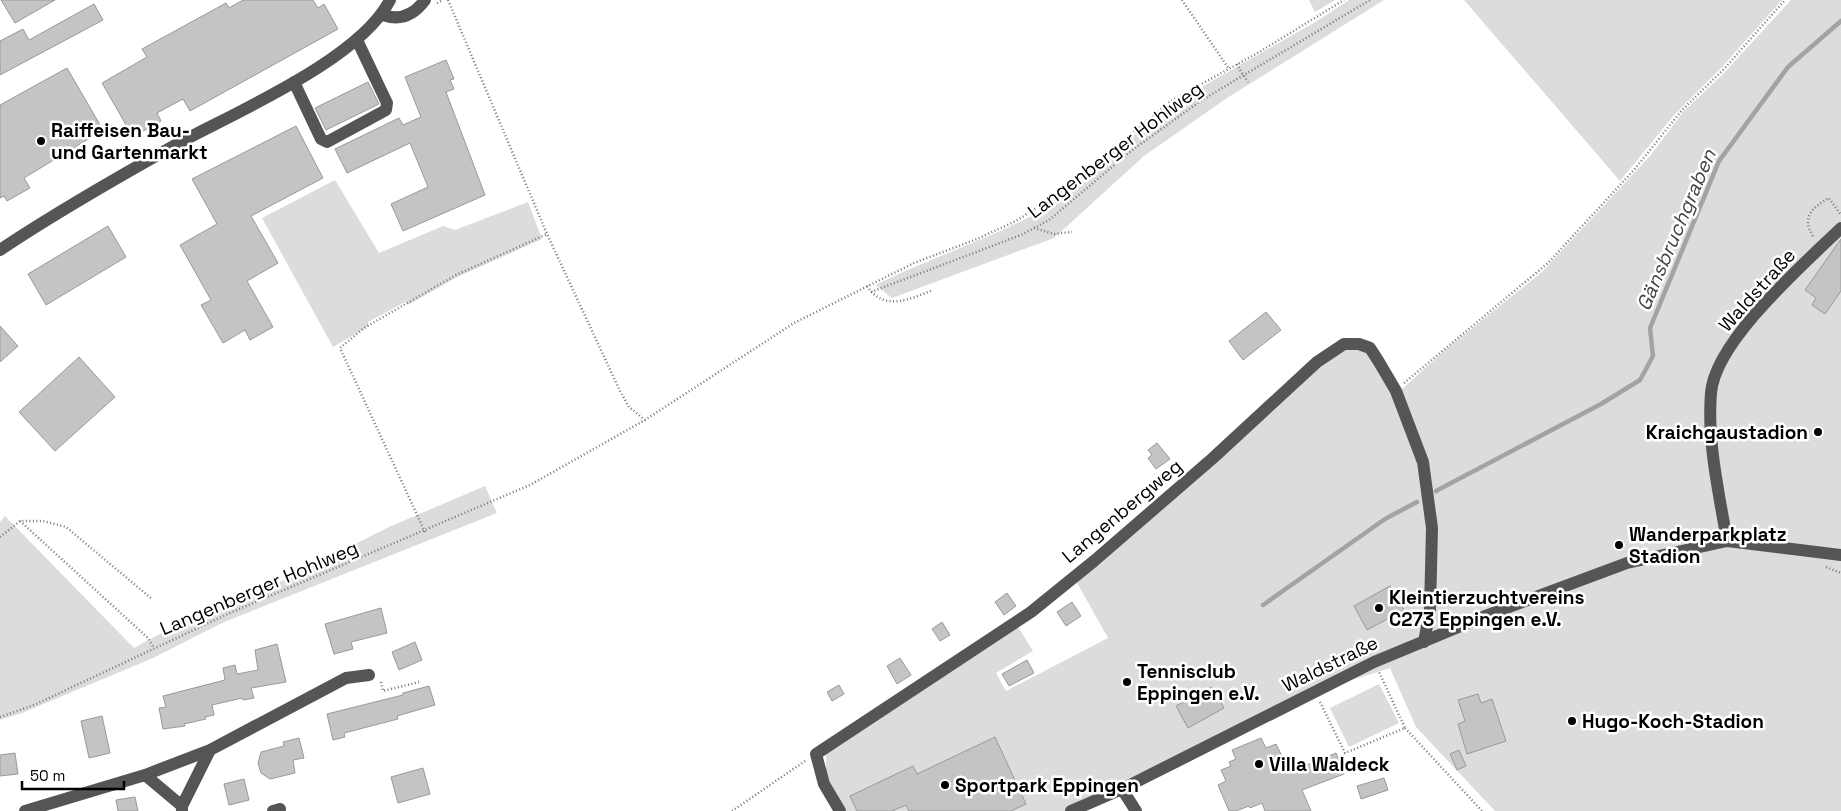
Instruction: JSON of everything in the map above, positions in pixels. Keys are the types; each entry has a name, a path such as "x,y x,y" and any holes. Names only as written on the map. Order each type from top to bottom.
{"street":[{"path":"0,250 61,210 294,82 357,40 383,15 390,0"},
{"path":"383,15 393,19 411,14 425,0"},
{"path":"294,82 321,139 326,142 386,110 387,103 357,40"},
{"name":"Waldstraße","path":"1071,811 1122,789 1374,662 1485,616 1627,563 1728,541 1714,467 1711,392 1722,360 1756,313 1841,228"},
{"name":"Langenbergweg","path":"816,754 1031,612 1094,561 1213,458 1317,362 1344,344 1359,344 1370,348 1396,391 1423,462 1432,528 1430,610 1424,642"},
{"path":"1728,541 1841,555"},
{"path":"25,811 145,775 210,750 346,678 367,675"},
{"path":"145,775 182,808 210,750"},
{"path":"816,754 824,784 840,811"},
{"path":"1122,789 1136,811"}],"path":[{"path":"448,0 547,234 620,391 629,407 645,420"},
{"path":"1182,0 1229,69"},
{"name":"Langenberger Hohlweg","path":"0,716 34,706 230,613 530,486 645,420 794,323 914,263 977,239 1016,221 1075,181 1171,101 1229,69 1344,0"},
{"name":"Langenberger Hohlweg","path":"871,292 949,264 1049,220 1131,152 1202,100 1370,0"},
{"path":"1396,391 1548,263 1634,170 1682,110 1724,69 1785,0"},
{"path":"1237,64 1248,82"},
{"path":"1820,248 1808,227 1808,218 1816,206 1829,198 1841,215"},
{"path":"1034,228 1054,234 1072,232"},
{"path":"425,532 340,348 364,328 456,275 547,234"},
{"path":"867,286 871,292 882,300 891,302 933,290"},
{"path":"0,537 20,521 43,521 66,527 152,599"},
{"path":"20,521 148,638 154,648"},
{"path":"1374,662 1405,728 1482,811"},
{"path":"367,675 367,685 381,682 383,691 419,682"},
{"path":"1315,692 1345,753 1405,728"},
{"path":"732,811 816,754"}],"shaded area":[{"path":"1309,0 1335,0 1315,12"},
{"path":"1349,0 1384,0 1227,98 1144,156 1054,238 892,298 876,285 916,266 999,232 1039,212 1172,104 1317,21"},
{"path":"1464,0 1782,0 1722,67 1675,114 1620,181"},
{"path":"1791,0 1841,0 1841,811 1495,811 1416,727 1390,668 1294,698 1065,811 846,811 826,777 826,751 1017,625 1033,651 996,673 1006,691 1108,638 1076,581 1316,365 1333,354 1343,349 1352,348 1369,354 1401,390 1445,350 1542,272 1650,156 1683,112 1721,76"},
{"path":"335,180 379,253 443,226 455,230 528,202 542,239 457,277 408,305 405,302 368,322 369,326 333,347 262,218"},
{"path":"485,486 497,513 224,622 153,658 22,713 0,720 0,522 5,516 134,648 197,614 274,585 389,527"},
{"path":"1379,684 1399,723 1349,747 1330,708"}],"building":[{"path":"1,0 55,0 15,23"},
{"path":"243,0 313,0 318,8 324,4 338,29 190,111 183,99 157,113 161,121 133,137 102,83 147,57 142,49 226,3 229,8"},
{"path":"94,4 103,20 0,75 0,41 23,29 29,40"},
{"path":"446,60 454,79 450,80 454,89 446,92 485,195 403,231 391,204 428,187 410,143 347,173 335,149 399,118 403,125 421,117 405,77"},
{"name":"Raiffeisen Bau- und Gartenmarkt","path":"67,68 103,130 24,178 30,188 7,201 4,196 0,198 0,105"},
{"path":"368,82 379,104 326,130 315,108"},
{"path":"296,126 323,178 251,216 278,263 247,281 273,327 250,340 245,330 223,343 201,305 211,300 180,245 217,224 192,179"},
{"path":"108,226 126,257 46,305 28,274"},
{"path":"1841,239 1841,291 1825,314 1812,305 1816,298 1805,290"},
{"path":"1266,312 1281,330 1243,360 1229,341"},
{"path":"0,326 18,346 0,362"},
{"path":"79,357 115,397 55,451 19,412"},
{"path":"1157,443 1170,459 1156,469 1148,458 1152,455 1148,450"},
{"name":"Kleintierzuchtvereins C273 Eppingen e.V.","path":"1390,586 1404,610 1367,630 1354,606"},
{"path":"1007,593 1016,606 1004,615 995,602"},
{"path":"1072,602 1081,616 1066,626 1057,612"},
{"path":"381,608 387,633 351,642 353,649 334,654 325,624"},
{"path":"942,622 950,635 940,641 932,629"},
{"path":"415,642 422,660 399,670 392,652"},
{"path":"277,644 286,682 251,688 254,698 243,700 242,698 212,705 214,715 205,717 206,719 184,724 185,726 163,729 159,708 166,707 163,696 225,680 223,668 235,665 237,674 258,670 255,650"},
{"path":"900,658 911,675 897,684 887,666"},
{"path":"1027,660 1034,673 1009,686 1002,674"},
{"path":"839,685 844,694 832,701 827,692"},
{"path":"429,686 435,705 397,716 398,719 344,733 345,737 333,740 327,714 403,695 403,693"},
{"path":"1212,687 1224,708 1188,728 1176,706"},
{"path":"1478,694 1481,703 1492,699 1506,741 1467,754 1458,724 1465,721 1458,700"},
{"path":"102,716 110,753 89,758 81,721"},
{"name":"Sportpark Eppingen","path":"995,737 1026,804 1011,811 909,811 906,805 892,811 857,811 850,796 913,766 917,774"},
{"path":"299,738 304,758 293,760 295,773 270,779 261,773 258,763 261,752 284,746 283,742"},
{"path":"1261,738 1266,748 1276,744 1290,772 1336,753 1344,774 1302,790 1311,811 1265,811 1262,803 1250,808 1249,806 1236,811 1229,811 1218,785 1226,781 1221,770 1231,766 1229,762 1236,759 1232,750"},
{"path":"1459,750 1466,766 1457,770 1450,754"},
{"path":"15,753 18,774 0,776 0,755"},
{"path":"423,768 430,794 398,803 391,777"},
{"path":"1384,778 1388,790 1361,799 1357,786"},
{"path":"244,779 249,800 229,805 224,784"},
{"path":"135,797 138,811 118,811 116,800"}],"waterway":[{"name":"Gänsbruchgraben","path":"1436,491 1601,404 1640,380 1653,356 1650,328 1719,161 1788,67 1841,21"},
{"name":"Gänsbruchgraben","path":"1263,605 1385,519 1417,502"}],"place":[{"name":"Raiffeisen Bau- und Gartenmarkt","path":"41,141"},
{"name":"Kraichgaustadion","path":"1818,432"},
{"name":"Wanderparkplatz Stadion","path":"1619,545"},
{"name":"Kleintierzuchtvereins C273 Eppingen e.V.","path":"1379,608"},
{"name":"Tennisclub Eppingen e.V.","path":"1127,682"},
{"name":"Hugo-Koch-Stadion","path":"1572,721"},
{"name":"Villa Waldeck","path":"1259,764"},
{"name":"Sportpark Eppingen","path":"945,785"}]}
